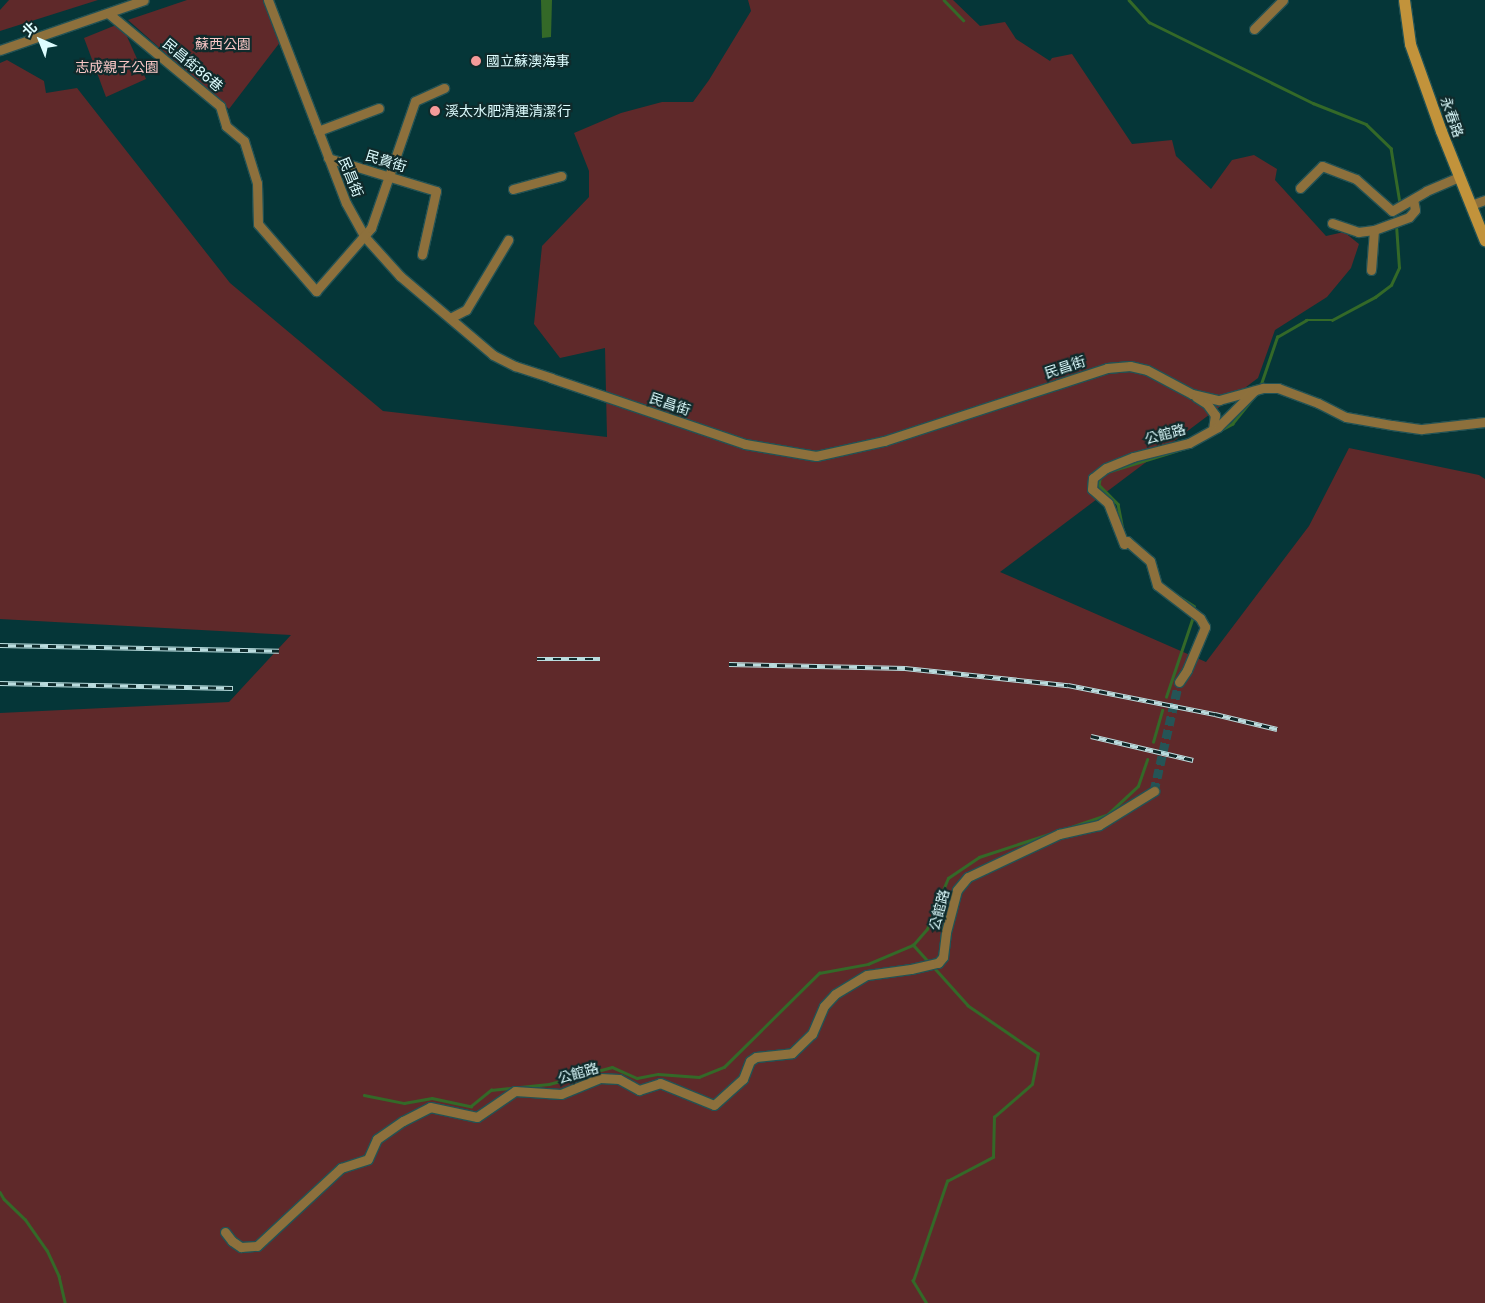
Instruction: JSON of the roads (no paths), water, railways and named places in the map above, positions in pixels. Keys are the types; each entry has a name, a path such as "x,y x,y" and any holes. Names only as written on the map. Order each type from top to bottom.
{"street":[{"path":"0,50 144,0"},
{"name":"民昌街","path":"268,0 346,203 364,236 400,276 493,355 514,366 745,444 816,456 884,441 1107,368 1130,366 1147,370 1192,394 1219,400 1254,390"},
{"path":"1254,28 1283,0"},
{"name":"永春路","path":"1404,0 1410,44 1459,177 1485,241"},
{"name":"民昌街86巷","path":"108,12 220,106 226,126 244,141 257,183 258,224 316,291 364,236"},
{"path":"364,236 371,228 387,176 416,101 444,88"},
{"path":"318,131 379,108"},
{"name":"民貴街","path":"328,158 436,191 422,254"},
{"path":"1300,188 1322,166 1356,179 1392,211 1459,177"},
{"path":"513,189 560,176"},
{"path":"1332,223 1358,232 1374,230 1409,218 1415,210 1413,199"},
{"path":"1471,205 1484,202"},
{"path":"1371,270 1374,230"},
{"path":"450,318 466,310 508,240"},
{"path":"1254,390 1278,388 1318,403 1346,417 1392,425 1422,429 1485,422"},
{"name":"公館路","path":"1179,682 1205,627 1200,618 1157,585 1150,560 1127,541 1124,544 1108,503 1092,489 1092,478 1106,468 1133,457 1189,443 1218,427 1254,390"},
{"path":"1192,394 1207,404 1215,415 1213,429"},
{"name":"公館路","path":"225,1232 232,1241 241,1247 257,1246 341,1168 368,1159 377,1139 403,1121 430,1107 476,1117 515,1091 561,1094 600,1078 619,1079 639,1090 660,1083 714,1105 743,1079 750,1061 756,1056 792,1053 812,1034 824,1006 835,994 867,975 938,963 943,957 946,932 958,890 968,877 1059,834 1099,825 1154,790"}],"waterway":[{"path":"944,0 963,20"},
{"path":"1129,0 1149,22 1313,103 1366,124 1391,148 1400,203"},
{"path":"1261,384 1277,337 1306,320 1332,320 1375,297 1391,285 1399,268 1396,229"},
{"path":"1191,446 1232,424 1254,397"},
{"path":"1107,472 1185,448"},
{"path":"1101,475 1099,485 1118,504 1123,529"},
{"path":"1174,593 1194,606"},
{"path":"1166,697 1193,617"},
{"path":"1153,742 1162,710"},
{"path":"1071,827 1108,814 1138,786 1147,760"},
{"path":"929,963 913,945 927,929 948,878 979,857 1049,834"},
{"path":"364,1095 404,1103 432,1098 471,1106 491,1090 549,1084 612,1067 637,1078 658,1074 699,1077 724,1067 819,973 868,964 913,945"},
{"path":"926,1303 913,1281 947,1181 993,1157 994,1117 1032,1084 1038,1054 968,1006 933,967"},
{"path":"0,1192 4,1199 25,1219 47,1250 59,1276 65,1303"}],"tunnel":[{"path":"1154,791 1179,682"}],"railway":[{"path":"0,645 279,651"},
{"path":"537,659 600,659"},
{"path":"729,664 905,668 1068,685 1215,714 1277,729"},
{"path":"0,683 233,688"},
{"path":"1091,736 1193,760"}],"place":[{"name":"國立蘇澳海事","path":"476,61"},
{"name":"溪太水肥清運清潔行","path":"435,111"}],"park label":[{"name":"蘇西公園","path":"223,44"},
{"name":"志成親子公園","path":"117,67"}]}
